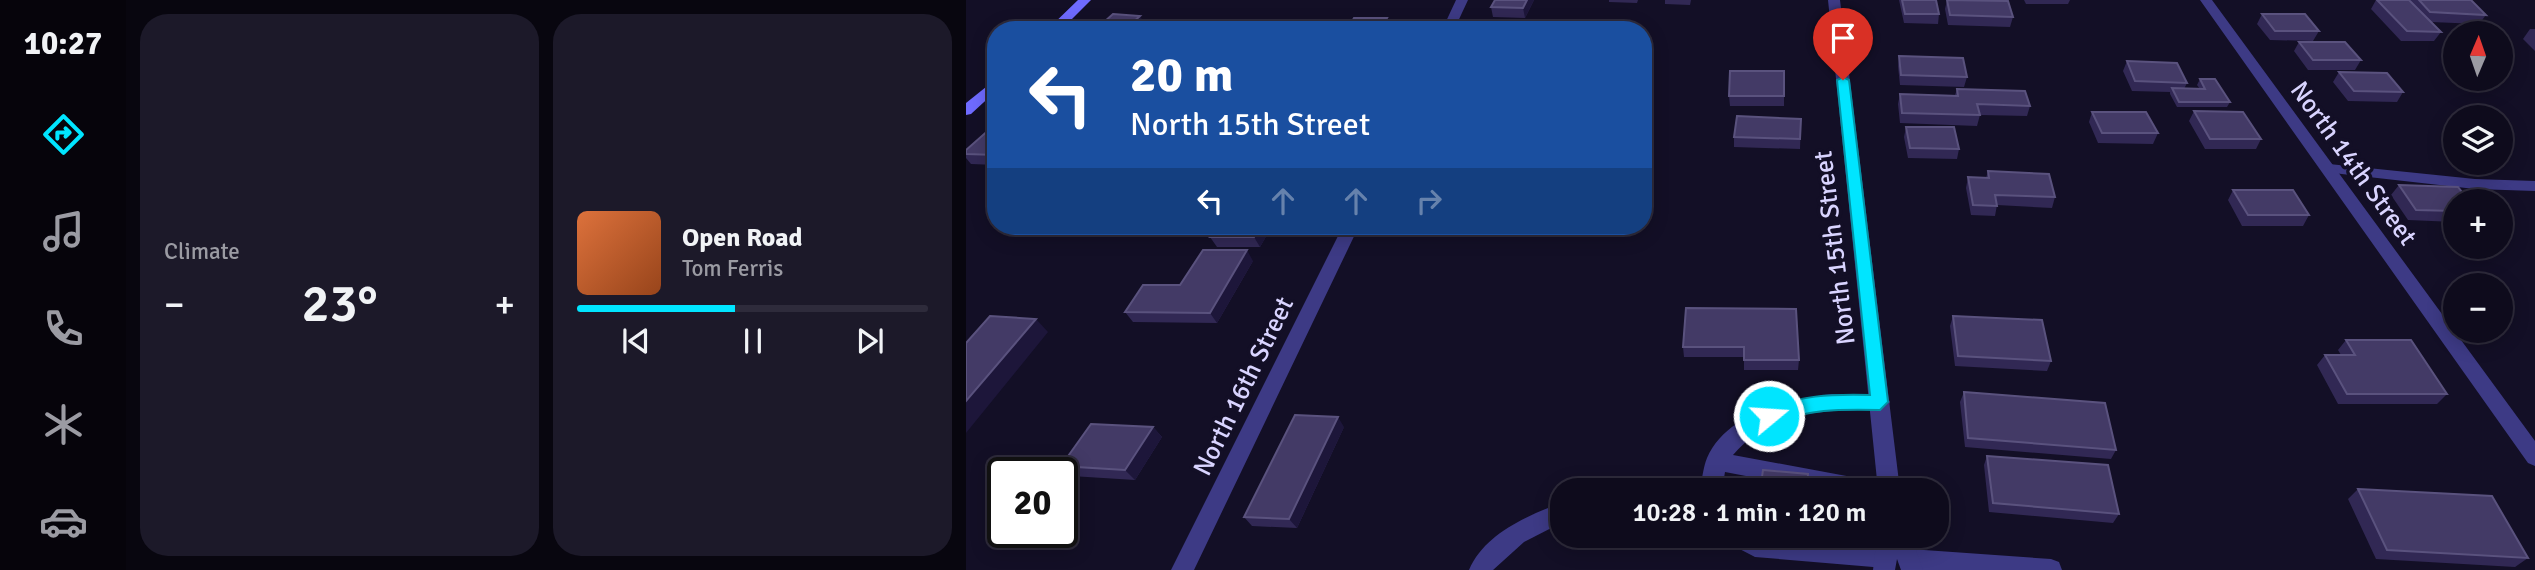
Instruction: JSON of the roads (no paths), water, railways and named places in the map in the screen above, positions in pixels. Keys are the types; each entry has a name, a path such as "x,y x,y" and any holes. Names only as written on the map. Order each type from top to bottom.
{"street":[{"path":"1063,21 1085,0"},
{"path":"1452,21 1462,0"},
{"name":"North 15th Street","path":"1834,0 1888,478"},
{"name":"North 14th Street","path":"2206,0 2535,457"},
{"path":"966,111 987,91"},
{"path":"2329,169 2475,184 2535,186"},
{"name":"North 16th Street","path":"1182,570 1347,235"},
{"path":"1713,478 1716,461 1728,444 1749,425 1790,407 1832,401 1880,402"},
{"path":"1716,461 1805,478"},
{"path":"1480,570 1487,556 1524,531 1550,518"},
{"path":"1799,548 1886,554"},
{"path":"1905,548 1911,565 2051,570"}]}
